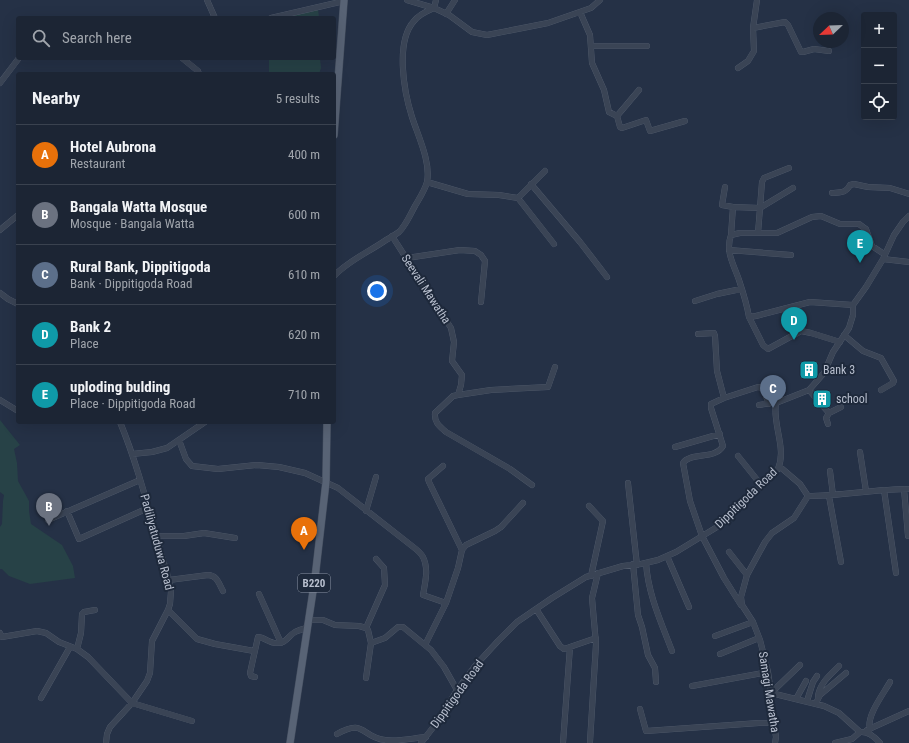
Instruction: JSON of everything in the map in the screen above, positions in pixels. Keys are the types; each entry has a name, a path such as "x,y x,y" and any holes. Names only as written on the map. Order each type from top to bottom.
{"main road":[{"path":"336,108 344,0"},
{"name":"B220","path":"290,743 308,624 326,482 327,424"}],"street":[{"path":"207,0 213,16"},
{"path":"279,16 344,0"},
{"path":"407,0 434,8 446,14 472,32 487,35 548,23 591,8 600,0"},
{"path":"434,8 436,0"},
{"path":"446,14 455,0"},
{"path":"738,68 748,60 754,51 753,28 757,0"},
{"path":"336,274 343,267 399,232 408,220 427,182 428,171 424,154 412,118 405,89 403,68 404,37 414,21 427,11 434,8"},
{"path":"580,12 587,27 591,46 592,62 604,90 609,112 617,116 620,127 622,128 646,120 650,131 685,121"},
{"path":"753,28 785,22 788,25 801,52 814,49 829,51"},
{"path":"591,46 647,46"},
{"path":"0,83 17,60"},
{"path":"184,60 198,72"},
{"path":"617,116 639,90"},
{"path":"758,233 762,182 764,178 789,168"},
{"path":"518,198 545,171"},
{"path":"427,182 468,194 499,195 518,198 554,244"},
{"path":"531,184 580,242 607,277"},
{"path":"832,193 845,192 848,190 850,185 854,184 868,187 890,188 909,194"},
{"path":"725,187 722,205 760,208 793,188"},
{"path":"733,207 729,250 749,316 763,345 768,349 801,332 811,333 840,342"},
{"path":"731,235 740,233 777,233 812,217 822,216 840,224 859,224 864,226 872,246 883,257 909,262"},
{"path":"760,405 777,402 809,390 824,373 850,324 853,315 853,305 866,287 894,235 909,216"},
{"path":"0,230 16,217"},
{"name":"Seevali Mawatha","path":"392,236 453,332 454,342 452,361 462,375 458,395"},
{"path":"407,258 460,250 475,251 481,255 485,262 481,302"},
{"path":"729,250 791,255"},
{"path":"695,301 717,294 741,289"},
{"path":"0,293 16,303"},
{"path":"749,316 756,316 810,302 853,305"},
{"path":"698,334 714,334 715,336 717,371 724,398"},
{"path":"844,334 863,351 881,358 894,381 881,390"},
{"path":"532,485 510,469 446,432 437,424 434,418 435,413 453,396 491,390 548,387 555,367"},
{"path":"675,447 720,434 711,404 724,398 762,387 769,404"},
{"path":"809,390 829,413"},
{"path":"0,400 16,410"},
{"name":"Dippitigoda Road","path":"421,743 438,721 457,690 475,666 517,622 586,577 624,566 658,560 667,556 722,524 762,486 780,466 780,448 775,407 777,402"},
{"path":"828,424 826,418 829,413 842,407"},
{"name":"Padiliyatuduwa Road","path":"106,743 107,734 110,727 132,703 147,681 150,673 152,641 168,610 171,598 169,580 132,454 121,424"},
{"path":"132,454 152,452 167,448 202,424"},
{"name":"Samagi Mawatha","path":"720,434 723,446 721,450 687,459 683,463 690,501 702,536 724,578 753,622 759,638 768,672 776,738 775,743"},
{"path":"179,440 186,459 192,466 218,469 257,465 279,467 305,473 338,488 423,556 426,576 423,595 446,603"},
{"path":"860,452 866,491"},
{"path":"738,456 762,486"},
{"path":"443,466 428,479 462,550"},
{"path":"780,466 800,484 808,496"},
{"path":"830,471 831,496 841,562"},
{"path":"366,510 376,477"},
{"path":"48,520 140,480"},
{"path":"628,483 638,615 648,655 655,668 656,682"},
{"path":"808,496 831,496 866,491 907,489 908,536"},
{"path":"884,490 896,573"},
{"path":"742,605 741,597 747,575 765,542 772,533 794,518 808,496"},
{"path":"425,645 446,603 456,575 462,550 466,546 501,527 522,503"},
{"path":"589,506 603,521 591,576"},
{"path":"67,511 79,539 148,508"},
{"path":"156,536 184,536 204,533 235,538"},
{"path":"729,552 747,575"},
{"path":"667,556 689,607"},
{"path":"366,628 385,585 384,568 376,559"},
{"path":"646,563 650,593 672,651"},
{"path":"590,742 596,638 592,598 598,573"},
{"path":"169,580 212,575 215,577 223,591"},
{"path":"259,594 281,643"},
{"path":"536,609 560,646 564,649 596,638"},
{"path":"77,649 81,633 82,614 84,612 95,610"},
{"path":"168,610 197,639 254,651"},
{"path":"255,677 250,675 258,637 262,637 271,643 281,643 286,641 296,631 308,624 323,620 335,625 359,626 366,628 370,635 366,678"},
{"path":"715,636 753,622"},
{"path":"370,643 385,638 401,626 403,627 425,645 437,658 457,690"},
{"path":"1,637 37,630 46,633 59,642 77,649 88,657 132,703 192,720"},
{"path":"720,654 759,638"},
{"path":"41,698 70,647"},
{"path":"563,743 570,647"},
{"path":"771,693 800,665"},
{"path":"816,703 819,690 823,682 839,666"},
{"path":"692,686 768,672"},
{"path":"818,697 846,674"},
{"path":"807,701 813,682 817,676"},
{"path":"796,699 806,681"},
{"path":"870,728 869,722 871,715 890,682"},
{"path":"771,693 816,703 840,713 862,732 871,734 880,743"},
{"path":"640,709 646,731 759,723 774,724"},
{"path":"835,743 852,739 870,728 909,711"},
{"path":"337,734 347,728 356,727 374,737 386,740 426,737"}],"green space":[{"path":"318,8 319,16 290,16"},
{"path":"269,60 320,60 320,72 269,72"},
{"path":"0,420 20,445 14,449 17,463 18,481 29,501 31,524 62,545 73,566 75,578 30,584 9,576 2,569 0,569 0,527 2,524 4,495 0,492"}],"place":[{"name":"uploding bulding","path":"860,263"},
{"name":"Bank 2","path":"794,340"},
{"name":"Bank 3","path":"809,370"},
{"name":"school","path":"822,399"},
{"name":"Rural Bank, Dippitigoda","path":"773,408"},
{"name":"Bangala Watta Mosque","path":"49,526"},
{"name":"Hotel Aubrona","path":"304,550"}]}
